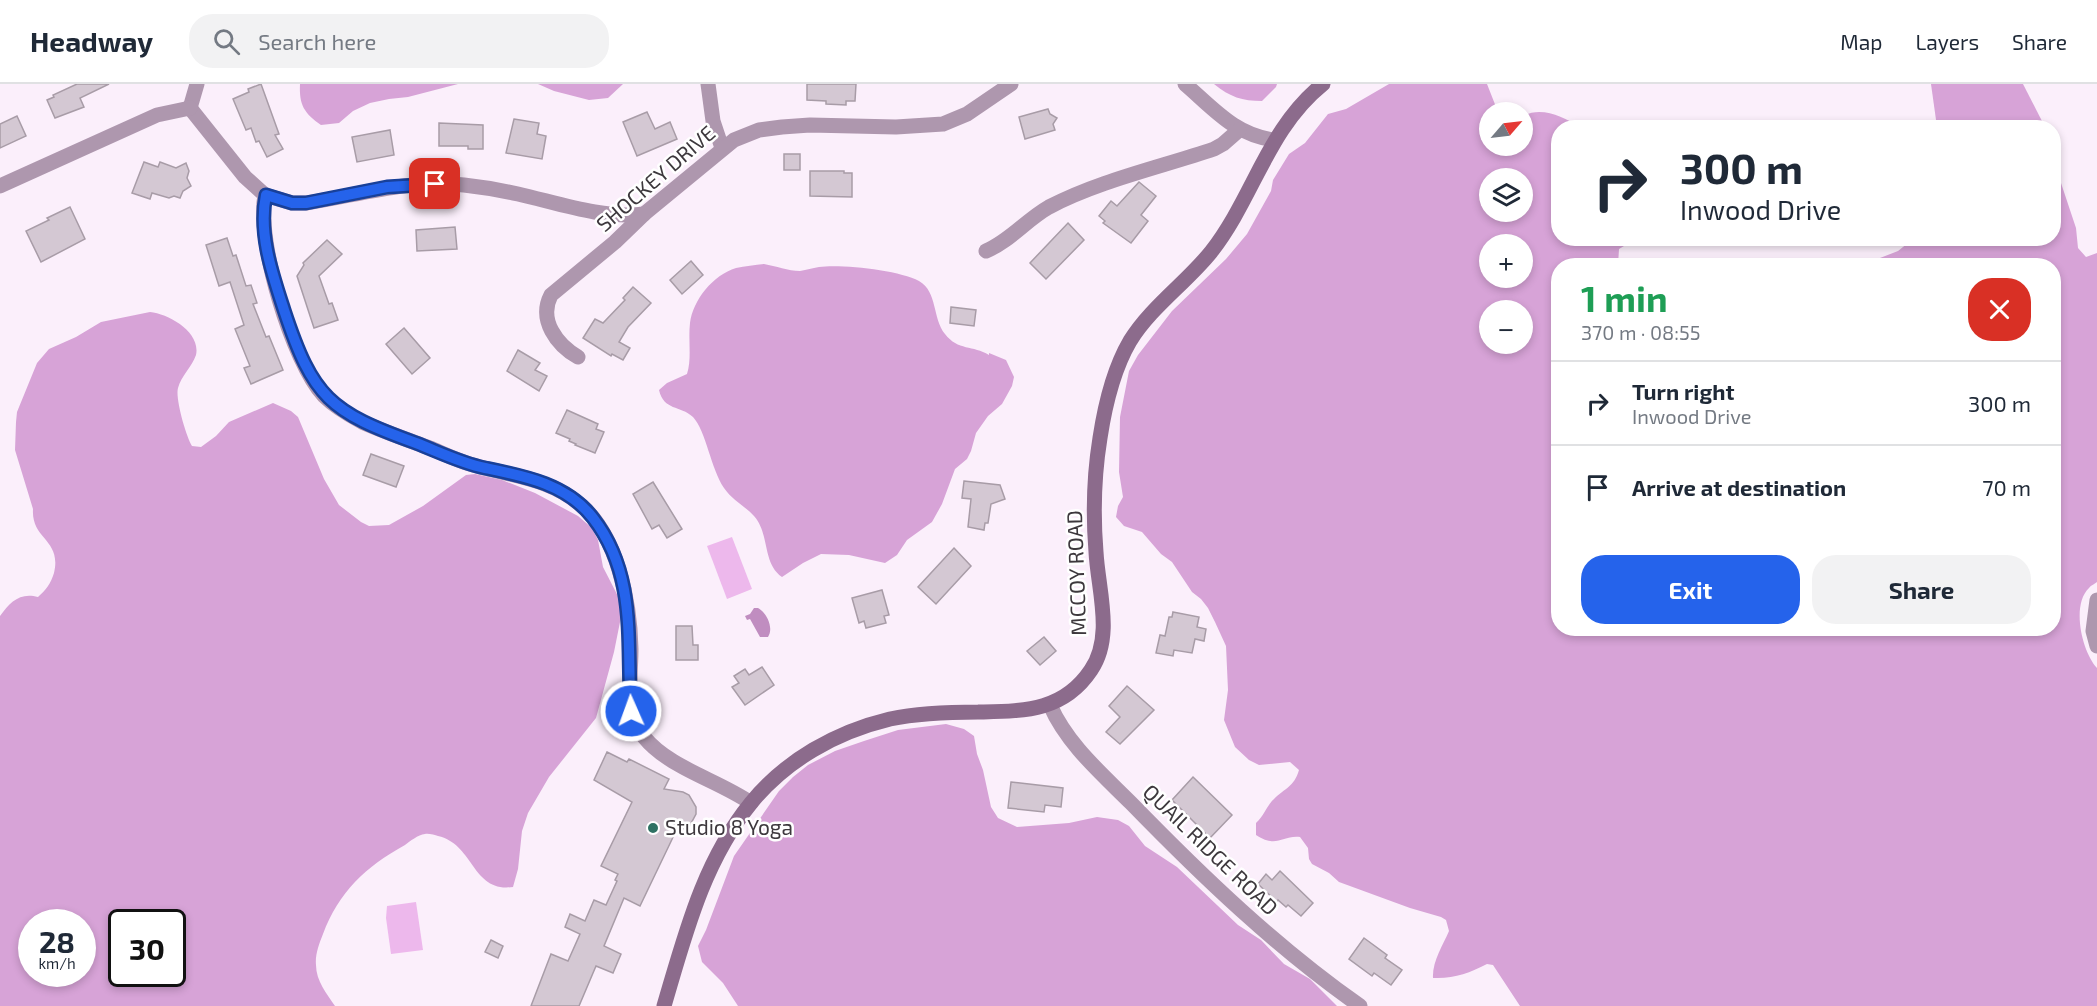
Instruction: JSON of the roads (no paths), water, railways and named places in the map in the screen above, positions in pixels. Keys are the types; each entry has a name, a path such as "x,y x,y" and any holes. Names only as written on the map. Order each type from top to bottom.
{"street":[{"path":"190,108 197,84"},
{"path":"708,84 713,121 722,148"},
{"name":"SHOCKEY DRIVE","path":"578,357 566,350 556,339 546,314 547,303 551,295 722,148 746,134 782,127 810,125 896,127 943,124 967,114 1011,84"},
{"path":"1185,84 1239,130 1256,137 1274,140"},
{"name":"MCCOY ROAD","path":"664,1006 701,888 729,833 767,786 812,751 836,737 863,726 920,714 1034,709 1050,705 1066,696 1092,670 1103,637 1103,611 1095,552 1096,472 1100,438 1115,375 1129,343 1139,328 1210,252 1227,228 1274,140 1296,109 1323,84"},
{"path":"0,186 157,115 190,108"},
{"path":"190,108 245,177 266,195 292,203 306,203 387,187 435,184 461,185 514,193 595,211 620,214 644,213"},
{"path":"986,251 1000,245 1047,208 1136,174 1214,149 1239,130"},
{"path":"266,195 263,226 276,287 299,351 308,371 324,396 362,422 472,465 542,482 557,488 583,506 604,534 621,575 629,620 631,711 638,727 652,746 666,757 723,785 751,803"},
{"path":"2097,600 2093,632 2097,646"},
{"name":"QUAIL RIDGE ROAD","path":"1050,705 1063,729 1078,748 1173,847 1267,933 1360,1006"}],"place":[{"name":"Studio 8 Yoga","path":"653,828"}]}
